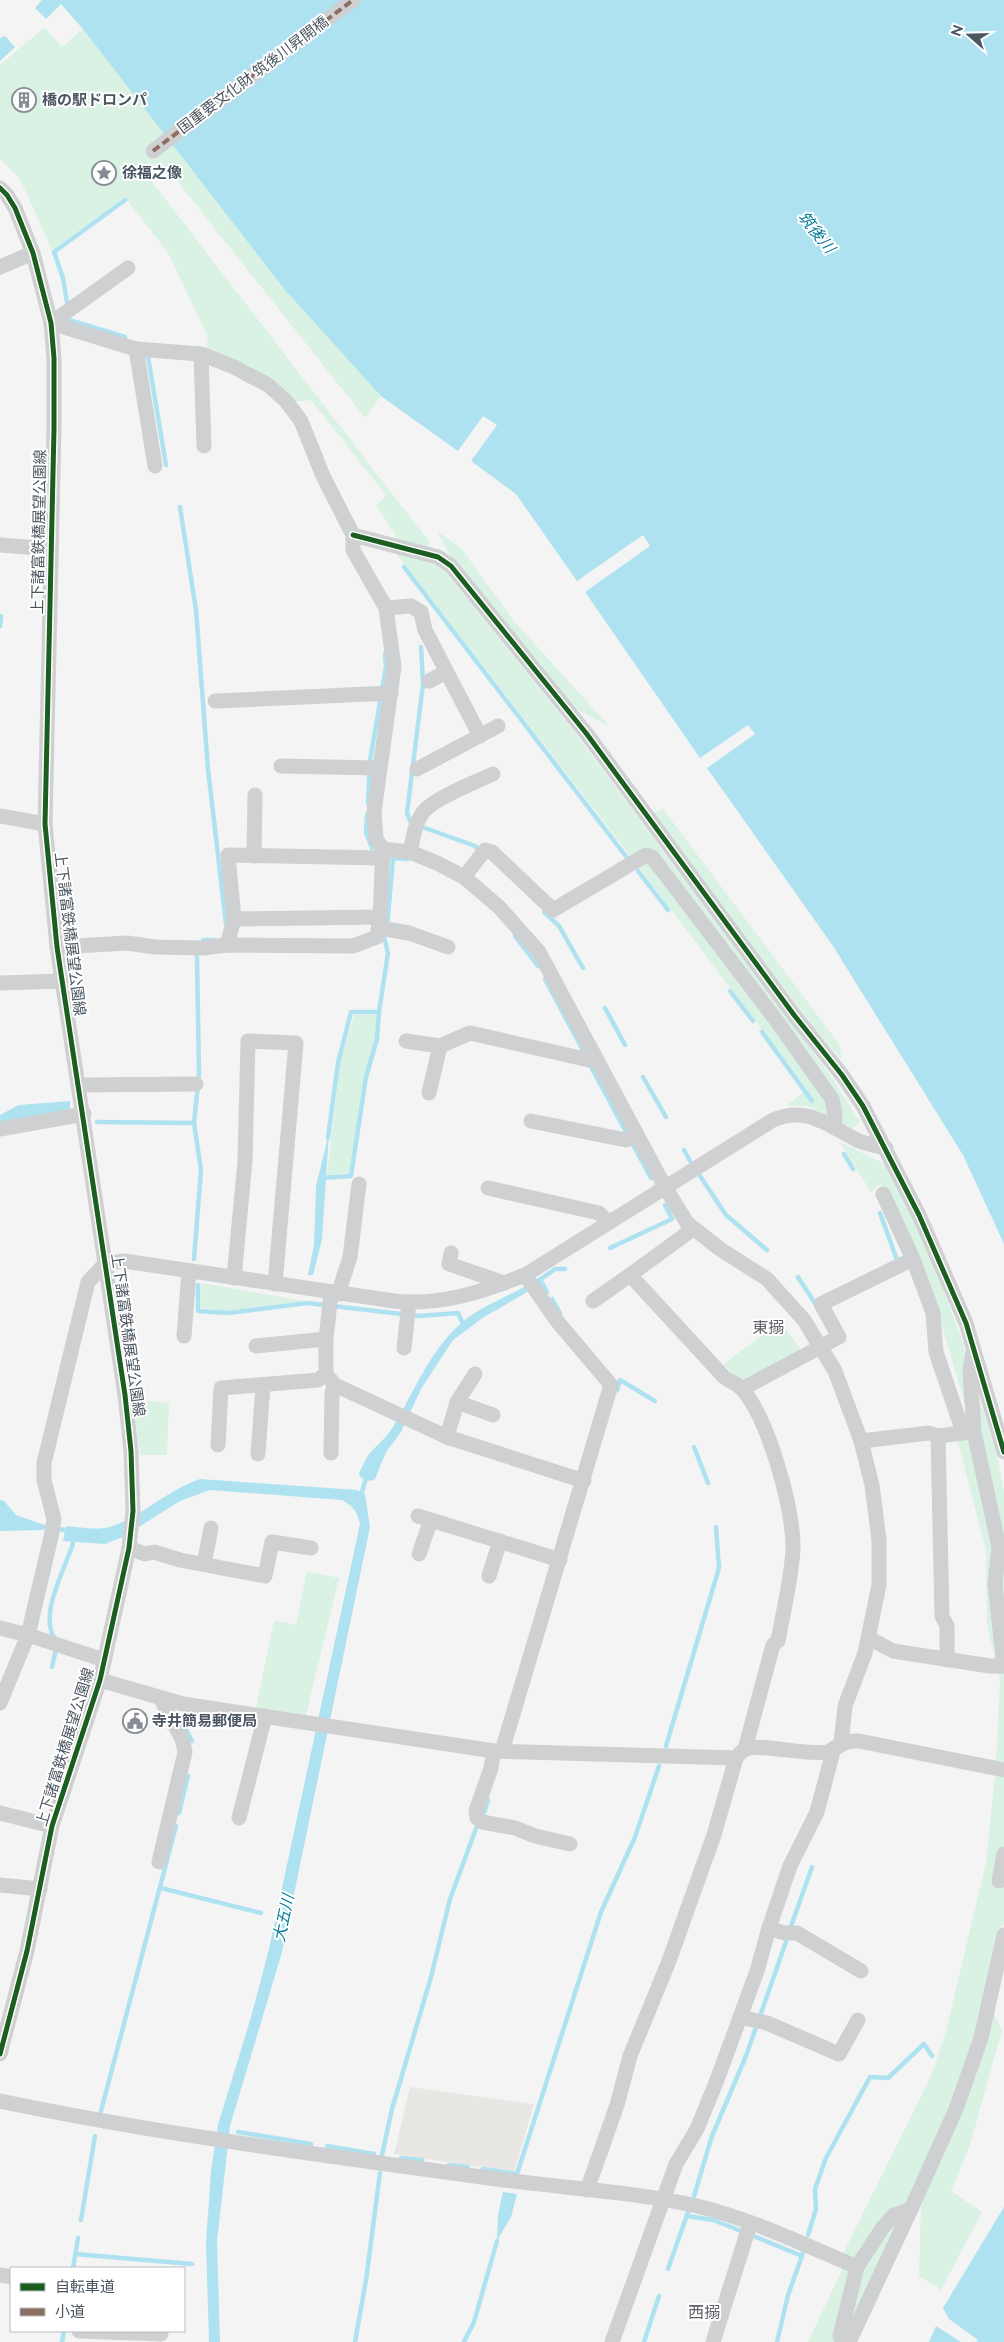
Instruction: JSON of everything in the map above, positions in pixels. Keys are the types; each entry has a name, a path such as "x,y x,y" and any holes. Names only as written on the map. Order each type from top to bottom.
{"street":[{"name":"国重要文化財 筑後川昇開橋","path":"153,151 353,0"},
{"name":"上下諸富鉄橋展望公園線","path":"0,188 8,194 33,253 51,323 54,367 45,824 57,947 106,1263 130,1442 133,1511 130,1542 100,1680 52,1826 27,1951 0,2054"},
{"path":"0,267 33,253"},
{"path":"51,323 128,268"},
{"path":"51,323 136,348 201,354 234,367 268,385 286,400 301,421 323,476 353,535 354,550 386,608 394,667 385,694 372,768 376,839 383,853 383,926 377,937 353,946 227,946 203,948 154,947 127,943 57,947"},
{"path":"136,348 156,466"},
{"path":"201,354 204,446"},
{"path":"353,535 438,557 451,566 586,733 794,1015 842,1075 863,1106 886,1148 919,1215 966,1323 1004,1452"},
{"path":"0,545 51,549"},
{"path":"386,608 411,606 421,612 425,630 480,736"},
{"path":"429,681 446,672"},
{"path":"215,701 385,694"},
{"path":"417,769 498,726"},
{"path":"281,766 372,768"},
{"path":"410,852 423,812 432,804 493,774"},
{"path":"254,856 255,795"},
{"path":"0,816 45,824"},
{"path":"227,946 234,919 228,855 410,852 464,877 500,907 538,952 632,1137 687,1223 767,1279 804,1320 835,1371 861,1441 872,1485 879,1540 879,1584 869,1638 845,1706 838,1746 817,1812 790,1866 769,1928 757,1971 751,2020 697,2129 676,2164 612,2342"},
{"path":"464,877 482,853 492,852 553,910 646,855 652,857 776,1020 832,1099 835,1114 834,1127"},
{"path":"234,919 383,926 448,947"},
{"path":"0,984 62,981"},
{"path":"406,1041 440,1046 470,1033 592,1061"},
{"path":"234,1278 245,1161 248,1041 296,1043 275,1284"},
{"path":"430,1093 440,1046"},
{"path":"79,1085 196,1084"},
{"path":"0,1129 84,1114"},
{"path":"0,1703 28,1635 51,1537 54,1519 44,1480 44,1463 88,1282 106,1263 124,1261 275,1284 332,1300 408,1312 504,1283 530,1283 608,1223 773,1120 786,1114 811,1116 862,1142 886,1148"},
{"path":"531,1121 632,1137"},
{"path":"331,1453 332,1393 326,1339 332,1300 350,1257 359,1184"},
{"path":"488,1188 599,1213 608,1223"},
{"path":"869,1638 893,1651 990,1666 1003,1666 995,1584 999,1547 969,1432 936,1352 933,1313 913,1260 883,1194"},
{"path":"594,1301 693,1229"},
{"path":"451,1253 449,1264 504,1283"},
{"path":"742,1389 819,1345 824,1345 839,1336 821,1304 913,1260"},
{"path":"184,1336 188,1270"},
{"path":"587,2190 617,2105 630,2056 669,1961 714,1835 773,1645 778,1640 793,1547 790,1515 783,1484 758,1418 742,1389 724,1377 630,1275"},
{"path":"530,1283 557,1321 611,1385 560,1560 498,1751 476,1811 476,1818 482,1822 514,1828 536,1836 570,1844"},
{"path":"404,1348 408,1312"},
{"path":"256,1346 326,1339"},
{"path":"969,1432 970,1371 974,1348"},
{"path":"447,1437 457,1402 475,1374"},
{"path":"218,1445 221,1388 331,1380 410,1422 447,1437 584,1482"},
{"path":"258,1454 263,1385"},
{"path":"457,1402 493,1415"},
{"path":"861,1441 929,1433 938,1436 969,1432"},
{"path":"938,1436 942,1616 947,1626 947,1660"},
{"path":"419,1554 425,1518 560,1560"},
{"path":"204,1564 211,1528"},
{"path":"489,1576 500,1541"},
{"path":"130,1542 145,1554 154,1552 265,1576 272,1542 311,1548"},
{"path":"0,1628 28,1635 104,1660"},
{"path":"100,1680 161,1699 498,1751 740,1754 753,1747 803,1752 827,1752 847,1740 1003,1771"},
{"path":"159,1862 185,1752 182,1739 161,1699"},
{"path":"239,1818 265,1716"},
{"path":"0,1812 52,1826"},
{"path":"998,1880 1004,1854"},
{"path":"0,1885 40,1890"},
{"path":"769,1928 787,1933 797,1933 861,1970"},
{"path":"849,2342 956,2109 981,2038 1004,1936"},
{"path":"751,2020 839,2054 858,2020"},
{"path":"0,2100 100,2122 209,2139 500,2180 663,2199 698,2206 750,2224 857,2266"},
{"path":"842,2342 840,2336 857,2266 894,2215 911,2209"},
{"path":"713,2342 750,2224"},
{"path":"95,2332 161,2336"}],"shaded area":[{"path":"410,2087 534,2104 514,2172 394,2154"}],"green space":[{"path":"45,27 62,47 83,29 322,286 458,451 381,396 365,418 166,167 149,178 430,543 427,549 572,729 826,1069 860,1122 852,1128 808,1106 786,1106 807,1089 631,857 395,552 401,542 376,506 386,495 311,400 295,402 206,352 208,337 168,253 125,197 52,250 20,179 0,159 0,65"},
{"path":"437,531 461,548 513,620 610,727 572,707 454,563"},
{"path":"663,809 839,1044 842,1060 815,1029 652,813"},
{"path":"354,1015 378,1015 376,1037 364,1080 350,1173 327,1176 340,1063"},
{"path":"840,1142 887,1165 927,1246 961,1337 997,1455 1004,1492 1004,1923 996,1935 974,2040 951,2104 843,2342 808,2342 841,2272 844,2252 931,2076 946,2031 986,1863 996,1764 1000,1679 987,1625 986,1550 957,1439 968,1415 936,1305 881,1184 871,1192"},
{"path":"201,1283 304,1301 227,1311 201,1308"},
{"path":"780,1321 803,1352 743,1386 724,1364"},
{"path":"133,1399 169,1403 167,1455 140,1455"},
{"path":"307,1571 339,1578 306,1715 256,1708 274,1620 296,1625"},
{"path":"992,2010 1002,2030 970,2145 951,2191 982,2212 941,2290 919,2276 921,2201"}],"water":[{"name":"筑後川","path":"42,0 1004,0 1004,1244 963,1155 833,946 707,768 755,734 748,725 700,758 585,592 650,546 643,535 577,581 516,494 471,461 497,425 483,416 458,451 381,396 285,290 83,29 61,4 46,19 35,8"},
{"path":"5,36 15,47 0,61 0,38"},
{"path":"70,1101 70,1109 12,1122 0,1122 0,1115 19,1105"},
{"path":"329,1133 322,1239 313,1275 308,1275 314,1245 316,1186"},
{"path":"526,1286 529,1291 484,1317 453,1340 421,1389 401,1432 386,1452 375,1479 371,1481 361,1478 359,1473 367,1457 391,1431 423,1373 449,1335 475,1313"},
{"name":"大五川","path":"200,1479 357,1490 365,1494 370,1527 282,1952 230,2126 217,2241 220,2342 209,2342 206,2243 211,2171 218,2125 251,2017 269,1949 360,1524 354,1509 342,1500 210,1490 180,1501 123,1537 105,1544 63,1541 66,1526 96,1529 116,1525 128,1520 176,1490"},
{"path":"0,1500 4,1501 16,1515 44,1525 43,1530 0,1531"},
{"path":"503,2192 517,2194 511,2217 497,2241 498,2215"},
{"path":"1004,2207 1004,2342 976,2342 978,2340 949,2319 943,2308"},
{"path":"936,2326 961,2342 929,2342"}],"waterway":[{"path":"67,302 63,278 54,252 125,200"},
{"path":"69,320 125,337"},
{"path":"148,357 166,465"},
{"path":"180,507 196,610 208,769 226,924"},
{"path":"404,567 628,859"},
{"path":"0,626 1,616"},
{"path":"421,647 423,684 407,813 411,823 475,846 480,851"},
{"path":"368,803 370,761 386,667 385,654"},
{"path":"367,815 366,833 372,848"},
{"path":"387,928 393,858 408,859"},
{"path":"638,871 668,910"},
{"path":"544,912 559,926 583,968"},
{"path":"515,936 538,966"},
{"path":"328,1138 338,1063 351,1012 379,1012 388,953 384,937"},
{"path":"203,940 214,940"},
{"path":"194,1259 201,1170 194,1123 199,1074 197,957"},
{"path":"545,979 586,1056"},
{"path":"730,991 753,1021"},
{"path":"605,1008 625,1045"},
{"path":"322,1178 351,1176 366,1077 377,1039 379,1012"},
{"path":"762,1032 812,1101"},
{"path":"589,1063 651,1178"},
{"path":"643,1077 666,1117"},
{"path":"97,1122 194,1123"},
{"path":"684,1150 690,1161"},
{"path":"844,1154 853,1169"},
{"path":"700,1176 726,1215 767,1250"},
{"path":"610,1248 672,1219 665,1205"},
{"path":"880,1213 897,1260"},
{"path":"534,1284 555,1269 565,1269"},
{"path":"798,1277 814,1302"},
{"path":"540,1280 547,1292"},
{"path":"198,1285 198,1311 228,1313 307,1303 419,1316 458,1313 464,1326"},
{"path":"552,1299 560,1313"},
{"path":"617,1390 620,1380 655,1401"},
{"path":"694,1447 708,1483"},
{"path":"359,1495 362,1492 367,1475"},
{"path":"39,1526 71,1531"},
{"path":"666,1746 719,1568 716,1527"},
{"path":"55,1639 51,1629 51,1604 73,1543"},
{"path":"52,1667 56,1649"},
{"path":"177,1713 192,1741"},
{"path":"483,2169 517,2174 601,1912 635,1837 659,1766"},
{"path":"179,1813 188,1776"},
{"path":"484,1813 488,1800"},
{"path":"101,2111 176,1826"},
{"path":"382,2155 392,2109 431,1977 450,1899 477,1826"},
{"path":"790,1929 812,1867"},
{"path":"161,1888 261,1913"},
{"path":"694,2196 712,2136 746,2056 788,1936"},
{"path":"808,2235 816,2209 815,2189 826,2158 870,2077 888,2078 924,2044 932,2056"},
{"path":"238,2132 311,2144"},
{"path":"81,2220 95,2136"},
{"path":"327,2146 374,2154"},
{"path":"401,2158 422,2160"},
{"path":"449,2165 468,2167"},
{"path":"355,2342 366,2280 380,2173"},
{"path":"668,2269 688,2212"},
{"path":"687,2216 713,2220 741,2231"},
{"path":"751,2235 802,2256 803,2252"},
{"path":"73,2267 78,2238"},
{"path":"464,2342 474,2322 497,2241"},
{"path":"75,2254 192,2264"},
{"path":"777,2342 788,2295 802,2256"},
{"path":"644,2342 659,2296"},
{"path":"62,2342 64,2332"}],"marked path":[{"path":"153,151 353,0"}],"cycle path":[{"path":"0,188 15,208 33,253 51,323 54,358 54,429 45,824 57,947 125,1395 131,1451 133,1511 129,1548 100,1680 52,1826 27,1951 0,2054"},
{"path":"353,535 438,557 451,566 586,733 794,1015 842,1075 863,1106 919,1215 966,1323 1004,1452"}],"place":[{"name":"橋の駅ドロンパ","path":"24,100"},
{"name":"徐福之像","path":"104,173"},
{"name":"寺井簡易郵便局","path":"135,1721"}],"district":[{"name":"東搦","path":"768,1327"},
{"name":"西搦","path":"704,2312"}]}
